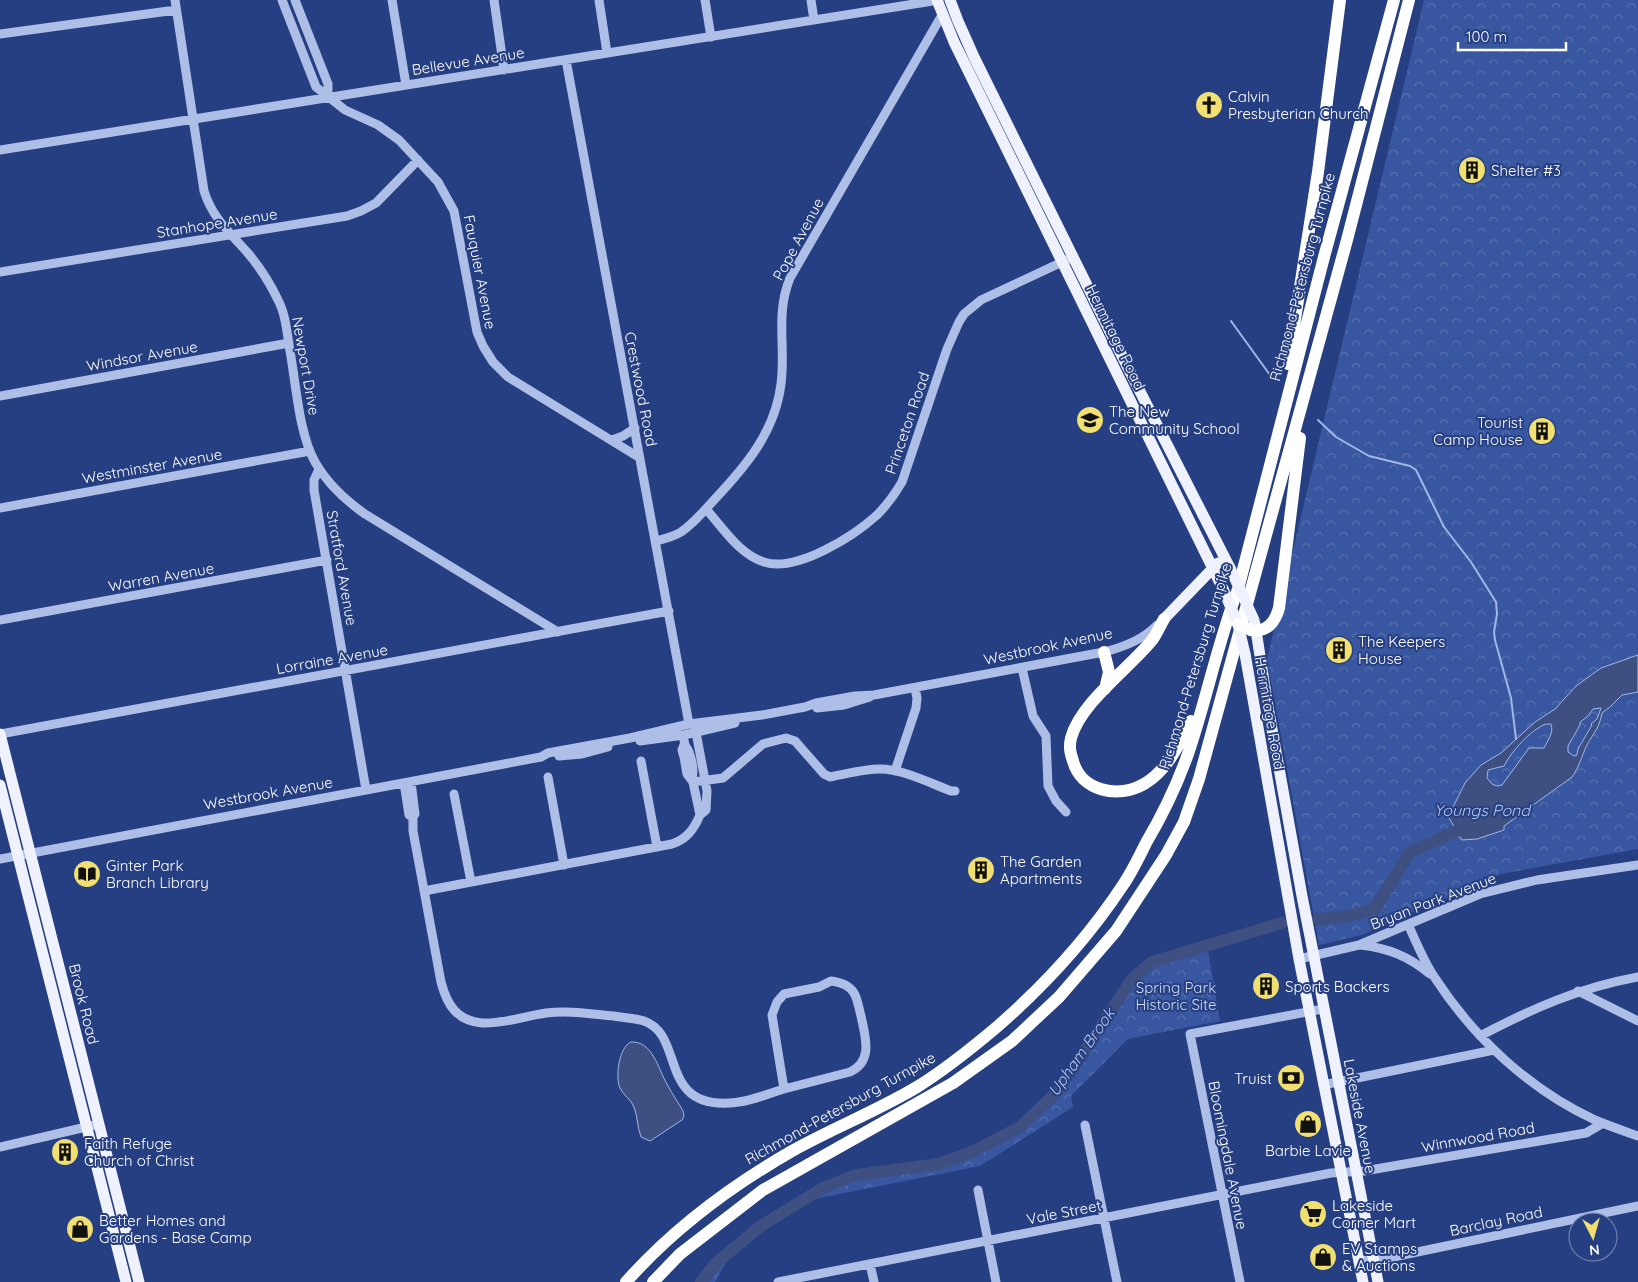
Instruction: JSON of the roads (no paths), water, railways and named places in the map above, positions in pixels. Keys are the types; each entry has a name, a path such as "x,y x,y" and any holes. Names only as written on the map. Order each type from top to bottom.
{"highway":[{"path":"1277,438 1315,192 1340,0"},
{"name":"Richmond-Petersburg Turnpike","path":"626,1282 658,1249 697,1215 724,1195 793,1151 904,1094 965,1054 1044,984 1101,918 1124,883 1164,811 1188,752 1223,629 1238,589 1324,257 1394,0"},
{"path":"653,1282 680,1254 763,1190 953,1083 1012,1041 1059,997 1116,931 1166,855 1184,822 1200,779 1347,240 1408,0"},
{"path":"1238,624 1243,628 1267,628 1274,622 1280,600 1305,395"},
{"path":"1164,619 1154,638 1081,716 1069,748 1079,776 1102,791 1116,792 1146,784 1164,768 1184,735 1210,677"},
{"path":"1104,652 1109,672 1106,689"}],"main road":[{"name":"Hermitage Road","path":"938,0 942,15 1230,568 1254,627 1313,955"},
{"name":"Hermitage Road","path":"950,0 963,33 1238,624 1299,959"},
{"name":"Westbrook Avenue","path":"1164,619 1224,557"},
{"name":"Brook Road","path":"0,734 139,1282"},
{"name":"Brook Road","path":"0,785 126,1282"},
{"name":"Lakeside Avenue","path":"1313,955 1378,1282"},
{"name":"Lakeside Avenue","path":"1299,959 1363,1282"}],"street":[{"name":"Newport Drive","path":"175,0 204,190 213,211 230,235 258,266 278,298 285,321 302,422 310,451 319,469 341,494 365,514 558,632"},
{"name":"Fauquier Avenue","path":"282,0 316,87 345,110 386,130 399,140 438,182 454,210 477,332 497,367 513,381 640,458"},
{"path":"295,0 328,84 328,97"},
{"path":"392,0 406,84"},
{"path":"494,0 504,70"},
{"path":"598,0 607,53"},
{"path":"705,0 711,37"},
{"path":"811,0 814,20"},
{"name":"Bellevue Avenue","path":"0,150 938,0"},
{"path":"0,34 176,10"},
{"name":"Pope Avenue","path":"656,541 680,532 706,509 752,457 766,433 774,415 780,390 782,312 790,278 942,15"},
{"name":"Crestwood Road","path":"566,60 689,724"},
{"name":"Stanhope Avenue","path":"0,272 347,216 376,203 418,160"},
{"name":"Princeton Road","path":"706,509 734,542 755,558 773,564 795,561 818,553 860,529 893,497 902,482 947,349 964,314 981,300 1068,259"},
{"name":"Windsor Avenue","path":"0,396 289,343"},
{"path":"612,440 623,436 634,428"},
{"name":"Westminster Avenue","path":"0,508 310,451"},
{"name":"Stratford Avenue","path":"319,469 314,480 314,490 366,790"},
{"name":"Warren Avenue","path":"0,620 327,560"},
{"name":"Lorraine Avenue","path":"0,734 669,611"},
{"name":"Westbrook Avenue","path":"541,757 548,753 630,738 689,724 762,715 805,707 816,703 915,688 1104,652 1126,646 1145,636 1164,619"},
{"path":"1022,668 1033,716 1046,736 1048,786 1056,801 1066,812"},
{"path":"895,771 916,708 915,688"},
{"name":"Westbrook Avenue","path":"0,859 541,757 575,755 626,743 684,740 697,733 762,715"},
{"path":"424,891 657,847 682,840 692,830 700,815 706,810 707,797 697,733 689,724"},
{"path":"689,724 682,750 687,774 692,780 700,815"},
{"path":"692,780 705,781 723,778 765,743 788,738 795,741 824,774 830,777 876,769 895,771 955,791"},
{"path":"641,761 657,847"},
{"path":"548,777 564,865"},
{"path":"407,782 415,811 413,831 424,891 445,996 452,1009 465,1019 490,1023 545,1013 568,1011 640,1020 653,1026 661,1033 679,1079 692,1093 717,1103 734,1103 855,1070 862,1063 866,1054 866,1038 855,994 840,982 831,981 819,987 784,994 774,1007 772,1020 784,1089"},
{"path":"454,794 471,882"},
{"name":"Bryan Park Avenue","path":"1299,959 1359,945 1480,894 1528,882 1638,865"},
{"path":"1408,924 1434,977 1451,1002 1494,1050 1542,1088 1581,1112 1603,1123 1638,1136"},
{"path":"1359,945 1384,948 1415,962 1434,977"},
{"path":"1480,1036 1522,1014 1578,992 1638,977"},
{"path":"1578,992 1638,1021"},
{"path":"1309,1012 1323,1009"},
{"name":"Bloomingdale Avenue","path":"1240,1282 1190,1034 1309,1012"},
{"path":"1323,1084 1494,1050"},
{"name":"Winnwood Road","path":"1356,1171 1586,1133 1603,1123"},
{"path":"0,1147 99,1124"},
{"path":"1085,1125 1117,1282"},
{"name":"Vale Street","path":"778,1282 1341,1172 1356,1171"},
{"path":"978,1190 996,1282"},
{"name":"Barclay Road","path":"1359,1260 1374,1261 1638,1206"},
{"path":"870,1264 874,1282"}],"water":[{"name":"Youngs Pond","path":"1638,655 1638,692 1622,695 1602,713 1598,727 1572,777 1504,826 1504,830 1477,839 1462,840 1449,818 1465,783 1481,765 1501,753 1535,722 1555,709 1576,686 1601,668","holes":["1601,708 1597,719 1591,724 1578,749 1577,755 1574,756 1568,752 1568,746 1580,722 1593,709","1546,724 1551,724 1552,730 1544,748 1529,748 1502,785 1492,784 1487,778 1488,770 1504,766 1522,742 1534,731"]},
{"path":"631,1042 645,1046 650,1051 684,1116 682,1120 650,1141 641,1137 634,1107 621,1090 619,1083 618,1070 621,1056 627,1045"}],"waterway":[{"path":"1231,321 1270,375"},
{"path":"1318,420 1336,437 1369,456 1410,466 1416,470 1444,527 1471,562 1496,602 1495,640 1511,698 1516,739"},
{"name":"Upham Brook","path":"1318,919 1344,917 1374,910 1410,852 1457,831"},
{"name":"Upham Brook","path":"701,1282 716,1263 761,1226 823,1188 856,1175 939,1164 972,1152 1020,1127 1058,1091 1132,979 1152,962 1282,923"}],"place":[{"name":"Calvin Presbyterian Church","path":"1209,105"},
{"name":"Shelter #3","path":"1472,170"},
{"name":"The New Community School","path":"1090,420"},
{"name":"Tourist Camp House","path":"1542,431"},
{"name":"The Keepers House","path":"1339,650"},
{"name":"The Garden Apartments","path":"981,870"},
{"name":"Ginter Park Branch Library","path":"87,874"},
{"name":"Sports Backers","path":"1266,986"},
{"name":"Truist","path":"1291,1078"},
{"name":"Barbie Lavie","path":"1308,1124"},
{"name":"Faith Refuge Church of Christ","path":"65,1152"},
{"name":"Lakeside Corner Mart","path":"1313,1214"},
{"name":"Better Homes and Gardens - Base Camp","path":"80,1229"},
{"name":"EV Stamps & Auctions","path":"1323,1257"}],"park label":[{"name":"Spring Park Historic Site","path":"1176,996"}]}
